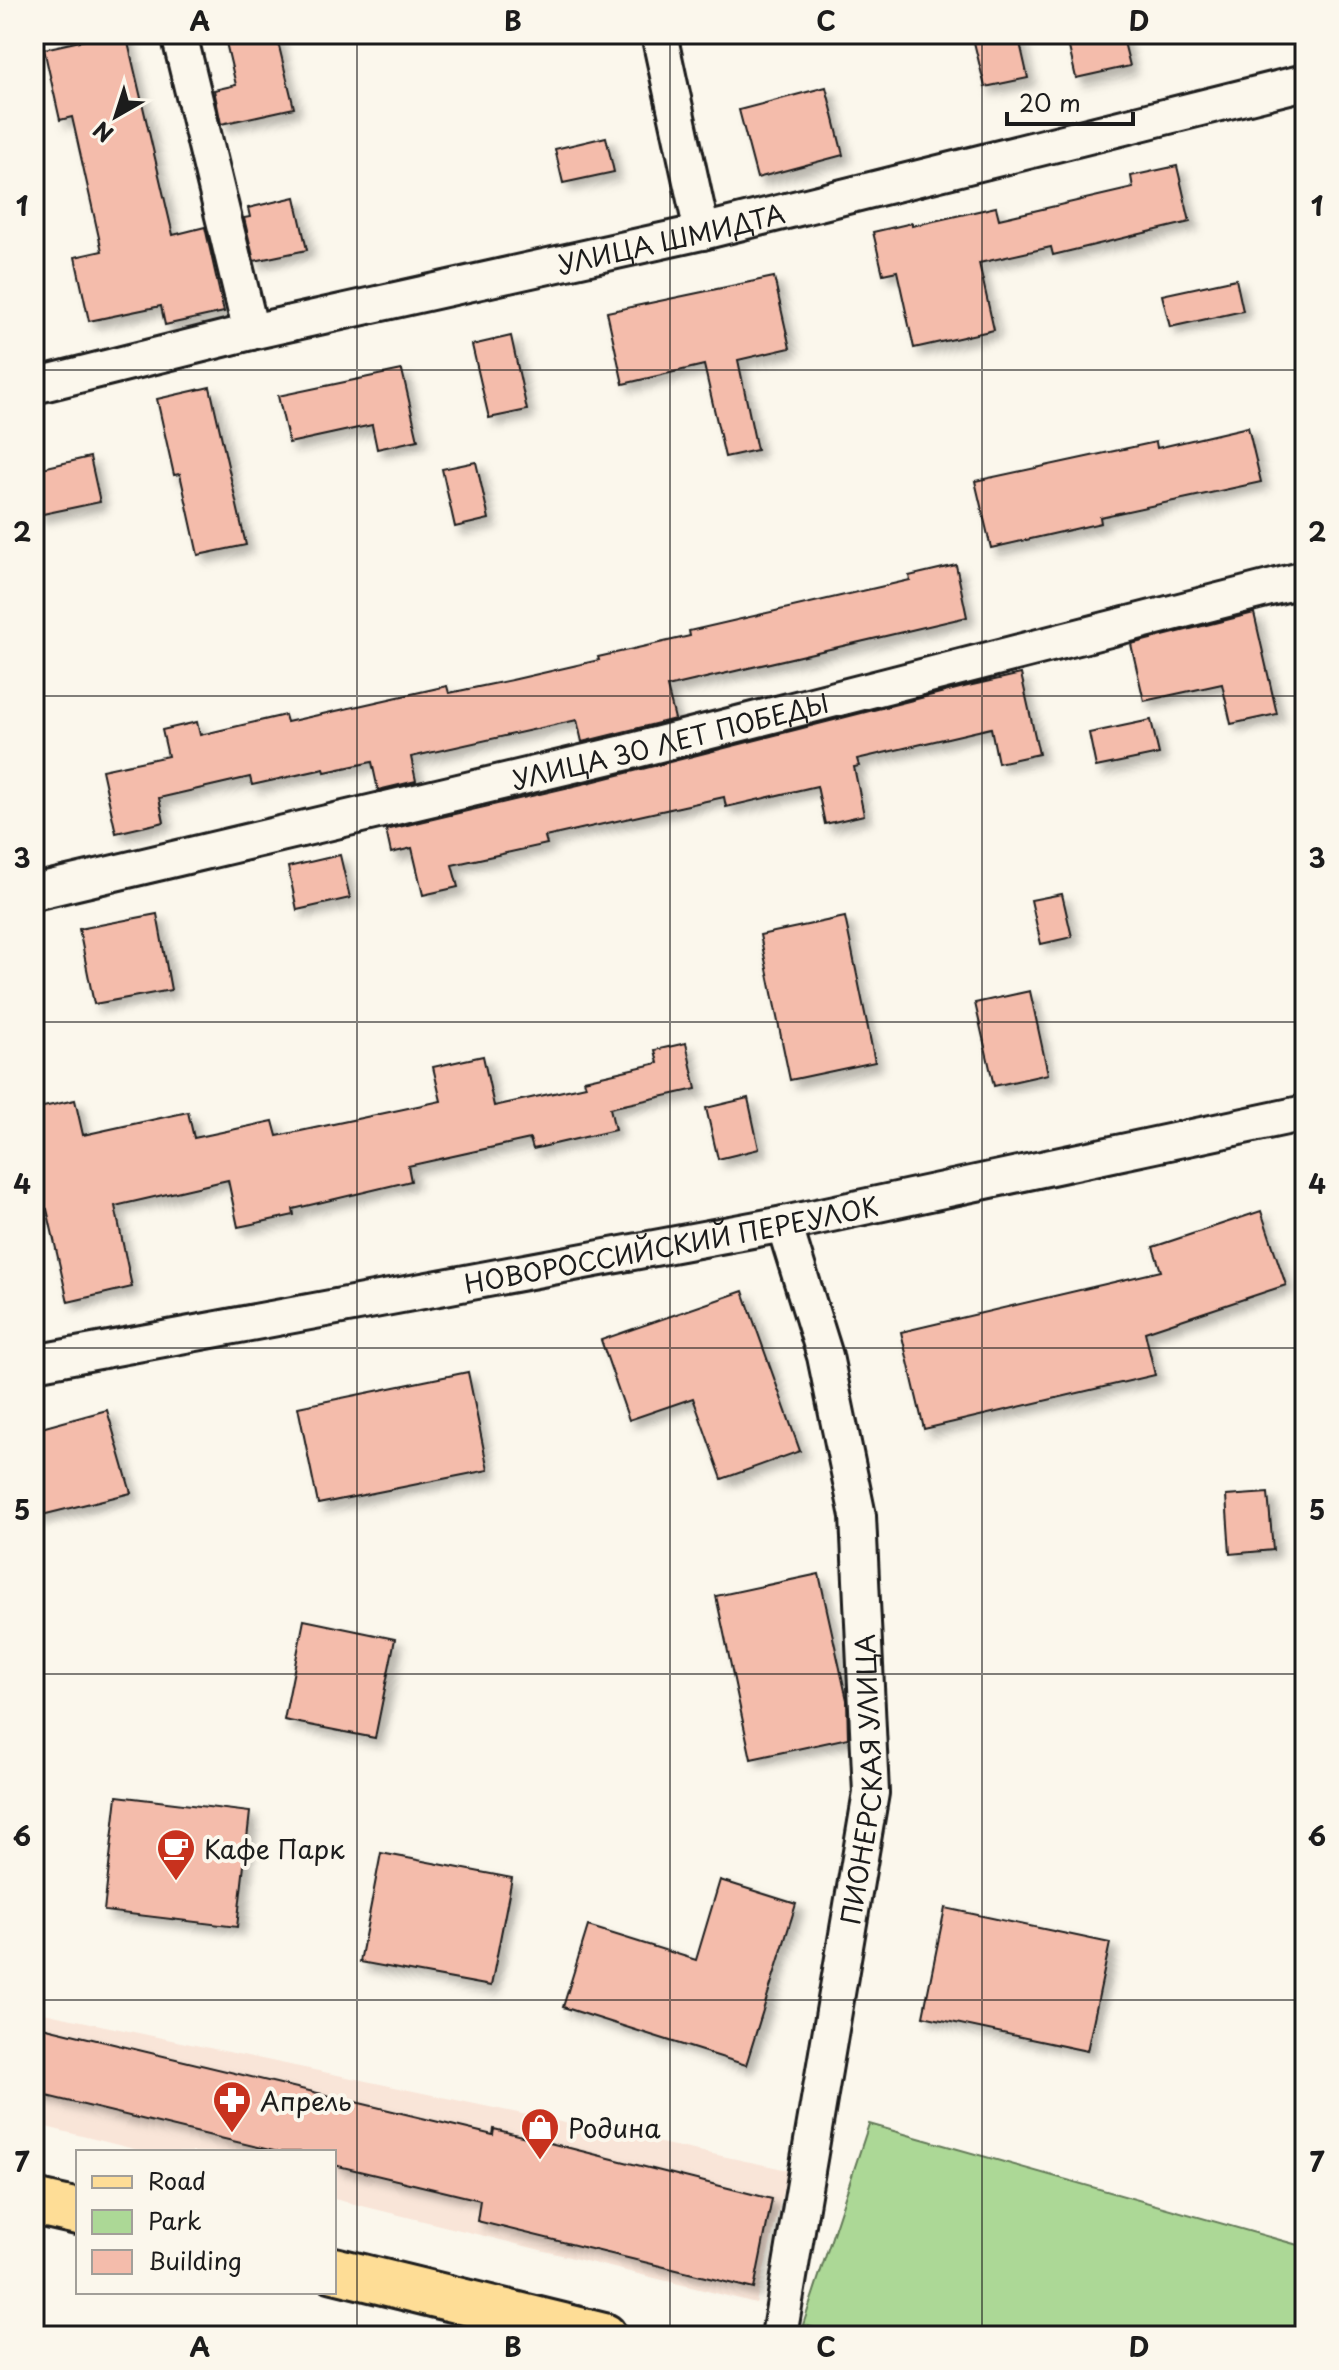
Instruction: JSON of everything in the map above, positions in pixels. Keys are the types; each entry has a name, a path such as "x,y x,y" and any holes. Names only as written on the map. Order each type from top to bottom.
{"main road":[{"path":"34,2202 76,2212"},
{"path":"336,2270 604,2336"}],"street":[{"path":"179,34 251,332"},
{"path":"659,34 702,232"},
{"name":"УЛИЦА ШМИДТА","path":"34,386 251,332 702,232 1305,82"},
{"name":"УЛИЦА 30 ЛЕТ ПОБЕДЫ","path":"34,892 624,753 1305,579"},
{"name":"НОВОРОССИЙСКИЙ ПЕРЕУЛОК","path":"34,1363 784,1224 1305,1113"},
{"name":"ПИОНЕРСКАЯ УЛИЦА","path":"779,2336 871,1793 858,1516 825,1356 784,1224"}],"shaded area":[{"name":"Родина","path":"34,2011 788,2170 756,2303 336,2199 336,2150 138,2150 34,2124"}],"green space":[{"path":"869,2124 1305,2247 1305,2336 846,2336 803,2325"}],"building":[{"path":"112,34 126,34 173,235 205,227 224,312 165,325 161,306 89,321 75,257 102,251 72,117 60,120 44,49"},
{"path":"224,34 276,34 294,108 221,124 214,90 236,85"},
{"path":"972,34 1018,34 1028,78 985,87"},
{"path":"1107,34 1122,34 1130,66 1076,78 1068,43"},
{"path":"826,87 843,155 757,178 739,110"},
{"path":"606,137 614,172 563,183 555,149"},
{"path":"1177,166 1190,222 1053,255 1051,247 979,263 994,330 914,348 897,271 883,274 873,232 996,207 999,219 1133,188 1131,176"},
{"path":"295,197 307,250 254,261 244,218 250,217 248,208"},
{"path":"774,277 790,348 738,360 757,450 725,457 704,365 623,384 607,312"},
{"path":"1236,279 1243,311 1170,327 1162,295"},
{"path":"511,336 527,410 489,418 472,345"},
{"path":"402,370 418,440 377,449 372,425 289,443 278,396"},
{"path":"210,387 246,545 198,555 180,474 174,475 157,399"},
{"path":"1248,427 1261,482 1100,517 1101,523 991,548 975,481 1156,442 1157,448"},
{"path":"90,457 100,502 38,515 34,470"},
{"path":"476,462 489,519 455,527 442,469"},
{"path":"956,565 967,617 667,687 675,719 582,742 577,720 411,757 416,781 378,790 372,762 252,785 250,777 159,798 164,822 116,833 102,770 168,756 162,730 197,722 200,735 285,715 287,722 447,686 449,693 512,680 690,636 689,631 910,580 909,576"},
{"path":"1254,613 1277,714 1231,724 1222,684 1144,701 1131,644"},
{"path":"1021,674 1039,754 998,763 991,728 857,759 859,766 854,767 864,815 825,824 817,786 726,807 724,797 545,837 547,844 452,865 458,887 423,895 412,848 391,853 386,830"},
{"path":"1151,720 1159,754 1096,767 1089,733"},
{"path":"340,855 350,898 297,910 288,867"},
{"path":"1062,894 1072,937 1041,944 1031,900"},
{"path":"157,914 171,990 94,1004 79,929"},
{"path":"845,917 875,1062 790,1080 760,935"},
{"path":"1030,991 1048,1074 994,1086 975,1003"},
{"path":"686,1043 696,1089 610,1108 615,1130 533,1149 530,1139 408,1166 411,1181 293,1209 294,1215 238,1227 228,1180 115,1206 132,1287 68,1302 47,1209 34,1212 34,1109 75,1100 83,1135 188,1112 194,1138 273,1121 277,1136 441,1101 433,1067 483,1056 494,1106 586,1086 584,1080 658,1063 655,1050"},
{"path":"748,1098 759,1149 718,1159 706,1108"},
{"path":"1261,1211 1286,1285 1145,1332 1155,1375 924,1429 901,1332 1161,1271 1153,1247"},
{"path":"743,1291 800,1451 722,1479 693,1398 629,1420 601,1340"},
{"path":"468,1372 488,1470 318,1504 298,1407"},
{"path":"107,1410 131,1493 34,1517 34,1430"},
{"path":"1268,1493 1273,1550 1230,1554 1226,1496"},
{"path":"819,1574 847,1700 848,1738 751,1759 716,1596"},
{"path":"304,1620 395,1639 375,1738 284,1720"},
{"path":"117,1796 250,1812 237,1927 104,1911"},
{"path":"381,1853 512,1878 491,1986 360,1962"},
{"path":"720,1880 796,1904 746,2065 563,2007 588,1926 696,1960"},
{"path":"945,1908 1110,1943 1087,2051 923,2016"},
{"name":"Родина","path":"34,2025 493,2135 494,2129 772,2199 754,2289 477,2221 480,2200 336,2165 336,2150 270,2150 34,2093"}],"place":[{"name":"Кафе Парк","path":"176,1882"},
{"name":"Апрель","path":"232,2134"},
{"name":"Родина","path":"540,2161"}]}
